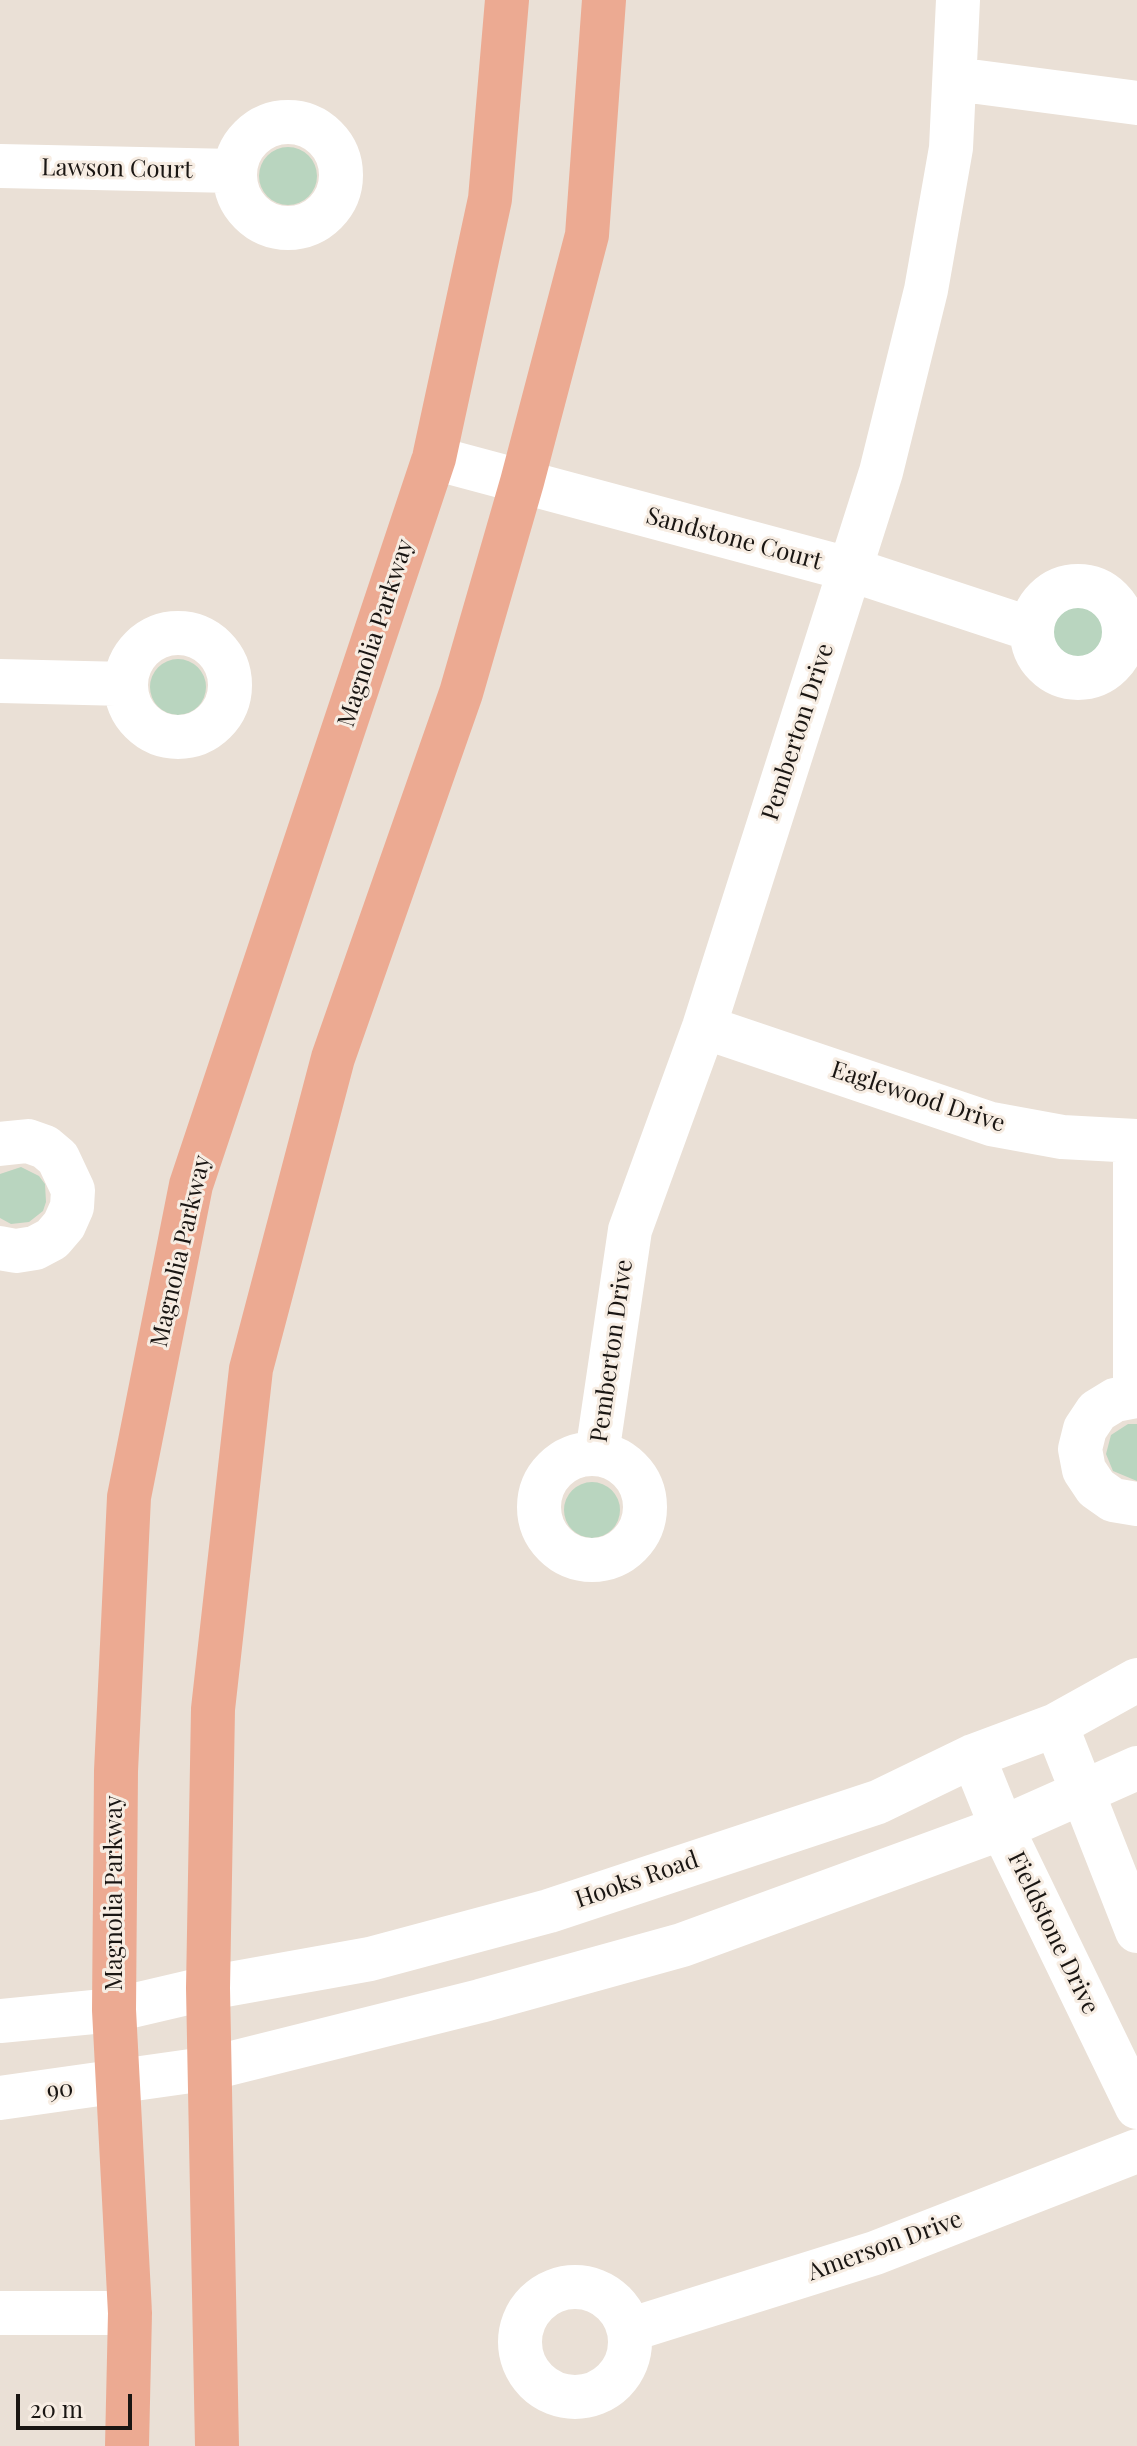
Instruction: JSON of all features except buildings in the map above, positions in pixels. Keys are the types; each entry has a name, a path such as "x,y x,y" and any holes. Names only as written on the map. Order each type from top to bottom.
{"main road":[{"name":"Magnolia Parkway","path":"127,2446 130,2313 114,2010 116,1771 129,1497 191,1185 434,458 490,199 507,0"},
{"path":"217,2446 212,2068 208,1988 213,1709 251,1369 333,1058 461,693 522,482 587,235 604,0"}],"street":[{"name":"Pemberton Drive","path":"597,1454 630,1230 704,1027 881,472 926,290 951,148 958,0"},
{"path":"955,79 1137,103"},
{"name":"Lawson Court","path":"0,166 234,171"},
{"name":"Sandstone Court","path":"434,458 852,570 1031,629"},
{"path":"0,681 126,684"},
{"name":"Eaglewood Drive","path":"704,1027 991,1124 1062,1137 1136,1141"},
{"path":"0,1144 28,1141 45,1147 63,1165 73,1190 72,1207 64,1225 52,1239 35,1248 16,1251 0,1248"},
{"path":"1136,1141 1136,1396 1115,1400 1097,1411 1085,1429 1080,1449 1084,1470 1096,1488 1113,1500 1137,1504"},
{"name":"Hooks Road","path":"114,2010 208,1988 370,1959 549,1911 878,1802 973,1756 1056,1725 1137,1680"},
{"path":"1056,1725 1137,1931"},
{"name":"Fieldstone Drive","path":"973,1756 1002,1828 1137,2107"},
{"path":"120,2083 212,2068 682,1945 1002,1828 1137,1768"},
{"path":"0,2021 114,2010"},
{"name":"90","path":"0,2098 120,2083"},
{"name":"Amerson Drive","path":"629,2330 875,2253 1137,2151"},
{"path":"0,2313 130,2313"}],"green space":[{"path":"288,147 308,156 317,176 308,196 288,205 268,196 259,176 268,156"},
{"path":"1078,603 1098,612 1107,632 1098,652 1078,661 1058,652 1049,632 1058,612"},
{"path":"178,659 198,667 206,687 198,707 178,715 158,707 150,687 158,667"},
{"path":"21,1167 39,1176 45,1184 46,1202 43,1211 29,1222 11,1224 0,1218 0,1174"},
{"path":"1128,1424 1137,1424 1137,1481 1113,1471 1106,1454 1111,1435"},
{"path":"592,1482 612,1490 620,1510 612,1530 592,1538 572,1530 564,1510 572,1490"}]}
